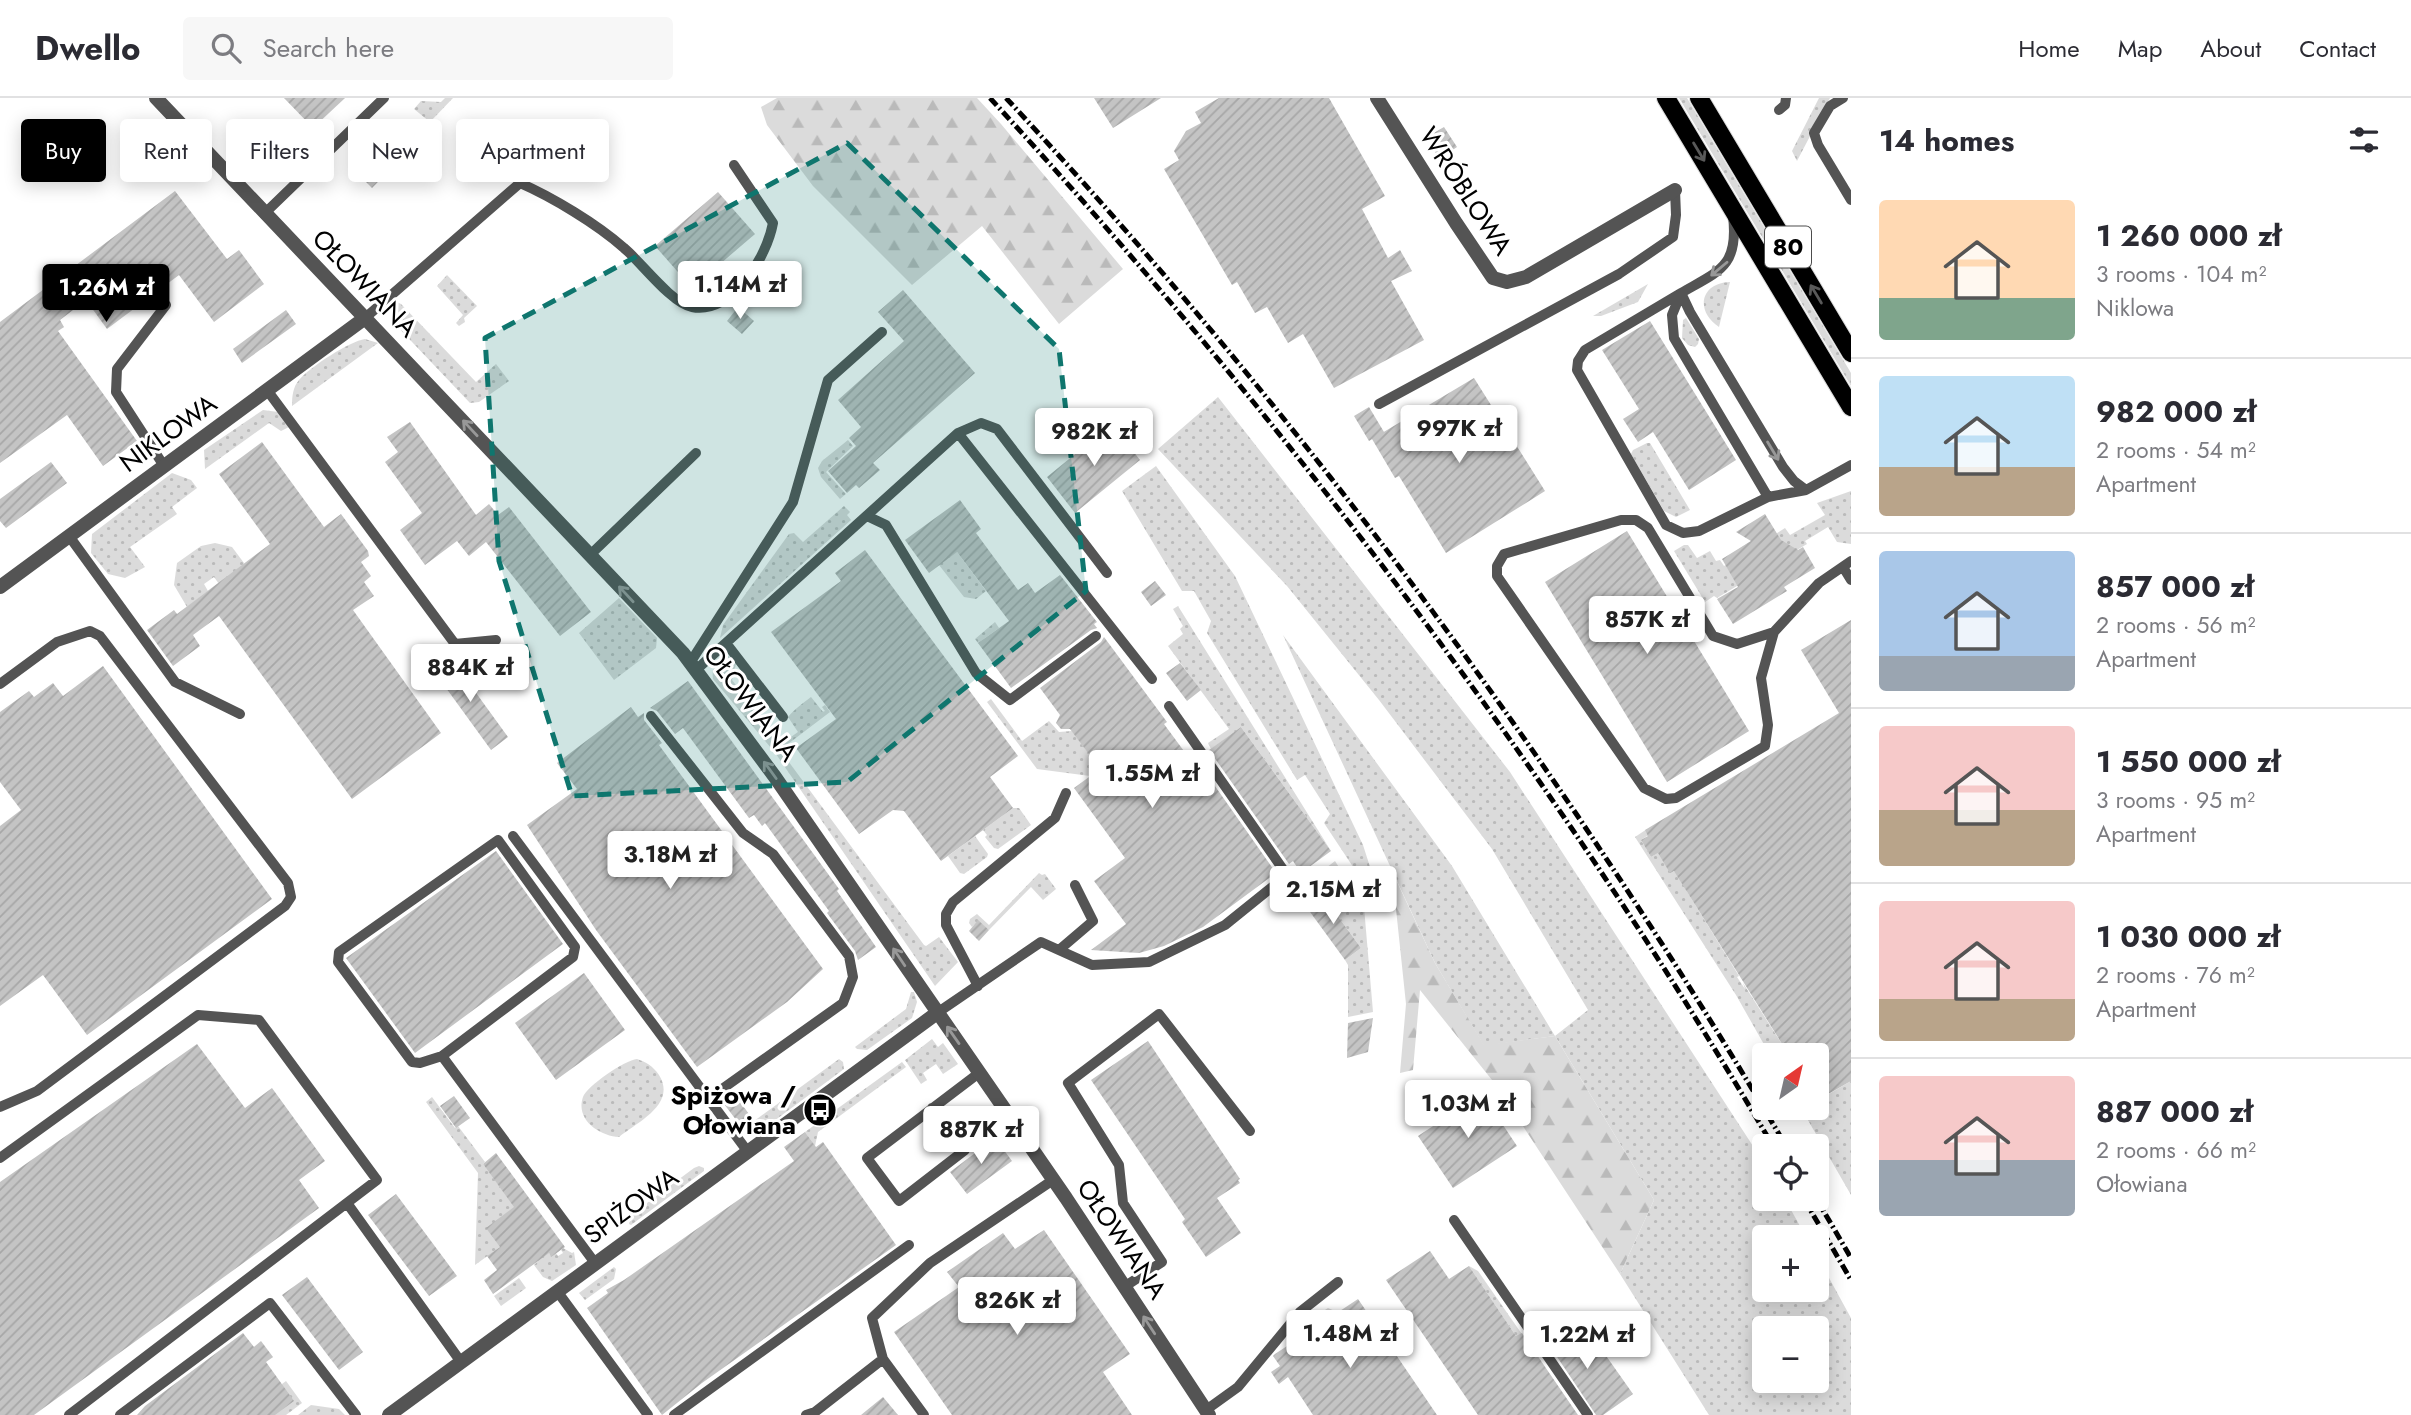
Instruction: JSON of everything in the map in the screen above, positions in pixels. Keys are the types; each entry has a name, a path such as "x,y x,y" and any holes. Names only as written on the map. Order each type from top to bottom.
{"main road":[{"name":"80","path":"1666,98 1851,407"},
{"name":"80","path":"1699,98 1851,353"}],"street":[{"name":"OŁOWIANA","path":"156,98 693,666 775,777 1053,1180 1208,1413"},
{"name":"WRÓBLOWA","path":"1377,98 1455,223 1493,278 1507,282 1526,277 1675,190"},
{"name":"NIKLOWA","path":"0,587 365,318"},
{"name":"SPIŻOWA","path":"389,1415 937,1013"}],"lane":[{"path":"264,214 384,98"},
{"path":"1779,110 1785,105 1786,98"},
{"path":"1843,98 1830,106 1814,133 1818,145 1851,200"},
{"path":"365,318 520,183 547,195 623,247 669,293 690,307 712,306 739,288 760,261 774,223 734,165"},
{"path":"1379,404 1619,274 1673,237 1675,190"},
{"path":"1732,207 1735,232 1730,257 1721,270 1585,350 1578,361 1577,370 1666,525 1683,533 1699,531 1768,497 1806,490 1851,465"},
{"path":"1681,293 1783,467 1794,481 1806,490"},
{"path":"1681,293 1672,315 1674,338 1768,497"},
{"path":"164,466 116,392 117,369 166,305"},
{"path":"693,666 717,617 793,502 828,380 882,332"},
{"path":"267,390 455,644 496,640"},
{"path":"693,666 726,643 958,433 981,423 997,429 1107,573"},
{"path":"958,433 1152,679"},
{"path":"590,555 696,453"},
{"path":"867,516 886,525 976,673 1010,700 1096,636"},
{"path":"1774,632 1737,644 1713,636 1648,528 1636,520 1621,520 1504,554 1497,566 1497,576 1644,789 1665,799 1676,798 1765,746 1768,725 1761,678 1774,632 1819,583 1847,564 1851,580"},
{"path":"69,536 174,682 240,714"},
{"path":"0,684 57,642 90,632 100,636 289,883 291,897 285,906 37,1091 0,1107"},
{"path":"726,643 783,717"},
{"path":"937,1013 1041,942 1092,965 1149,962 1225,925 1287,875 1169,706"},
{"path":"651,716 743,833 773,853 849,956 853,976 843,1003 708,1099"},
{"path":"978,986 946,925 946,914 953,902 1055,818 1066,793"},
{"path":"513,836 748,1152"},
{"path":"498,840 575,947 573,957 442,1056 420,1063 412,1062 338,962 339,952 498,840"},
{"path":"1059,950 1093,921 1075,885"},
{"path":"1124,1287 1162,1262 1123,1203 1119,1165 1068,1083 1159,1014 1250,1131"},
{"path":"0,1158 198,1015 259,1020 377,1180 69,1415"},
{"path":"442,1056 595,1264"},
{"path":"932,1108 965,1150 900,1201 867,1158 932,1108 979,1073"},
{"path":"924,1415 883,1359 872,1318 930,1263 1053,1180"},
{"path":"347,1203 461,1362"},
{"path":"1454,1220 1588,1415"},
{"path":"674,1415 909,1245"},
{"path":"1208,1413 1238,1387 1300,1312 1338,1282"},
{"path":"557,1292 648,1415"},
{"path":"120,1415 270,1303 356,1415"},
{"path":"806,1415 815,1412 883,1359"}],"highlighted area":[{"path":"847,143 1059,349 1086,591 847,782 572,796 499,561 485,338"}],"green space":[{"path":"445,98 453,98 433,119 426,119 414,109 421,101 441,102"},
{"path":"777,98 977,98 1123,269 1059,324 982,226 912,285 813,186 767,125 761,107"},
{"path":"1679,98 1687,98 1851,373 1851,386"},
{"path":"1819,98 1830,98 1797,161 1792,151"},
{"path":"447,275 477,306 459,326 456,323 463,315 437,286"},
{"path":"1730,282 1719,327 1706,313 1704,299 1712,287"},
{"path":"1648,284 1638,302 1601,316 1593,316"},
{"path":"395,301 401,304 476,382 496,364 509,381 479,402 470,403 394,323"},
{"path":"1686,318 1699,339 1695,347 1688,345 1682,338 1683,320"},
{"path":"365,339 378,343 292,406 294,389 304,375 340,349"},
{"path":"1218,397 1510,772 1752,1145 1752,1211 1792,1211 1799,1225 1752,1225 1752,1302 1829,1302 1829,1278 1851,1318 1851,1415 1709,1415 1620,1274 1654,1200 1555,1036 1588,1010 1492,849 1379,700 1287,586 1158,449"},
{"path":"263,410 278,412 289,427 281,431 269,423 205,469 204,450"},
{"path":"848,440 853,446 826,472 846,494 840,499 821,477 818,468 822,461"},
{"path":"1650,443 1690,510 1676,517 1664,511 1631,454 1633,450"},
{"path":"1156,466 1235,576 1363,845 1378,892 1369,891 1324,823 1330,814 1305,775 1297,780 1207,633 1211,621 1194,591 1182,591 1122,491"},
{"path":"172,473 191,480 197,488 172,507 177,514 130,547 145,567 125,578 108,574 91,553 92,534"},
{"path":"1851,491 1851,544 1837,542 1828,527 1805,541 1807,544 1717,598 1714,596 1705,602 1674,551 1688,545 1697,558 1710,551 1716,561 1720,560 1724,566 1739,557 1736,551 1751,541 1758,545 1785,528 1790,535 1825,515 1817,503"},
{"path":"844,506 850,512 847,515 851,520 720,638 723,625 789,534 794,533 803,542"},
{"path":"215,543 232,547 244,563 243,566 219,584 214,577 204,584 208,591 187,607 174,585 177,563 201,546"},
{"path":"954,548 986,591 976,599 964,597 939,565"},
{"path":"619,598 657,638 656,648 614,680 579,633"},
{"path":"1178,606 1331,851 1241,727 1211,749 1208,743 1229,729 1168,646 1183,634 1180,629 1183,626 1173,609"},
{"path":"995,622 999,628 978,643 975,639"},
{"path":"1283,635 1452,866 1555,1036 1484,1046 1435,963"},
{"path":"729,656 736,664 732,680 781,744 798,732 788,717 811,697 823,712 825,711 822,707 825,705 830,712 780,750 924,945 939,937 958,962 935,986 776,754 713,679 716,664 721,658"},
{"path":"991,699 1022,741 1049,721 1059,732 1072,731 1100,769 1090,776 1037,769 987,702"},
{"path":"1851,766 1737,859 1686,890 1739,976 1737,977 1781,1043 1763,1043 1736,995 1635,837 1647,829 1650,834 1641,840 1651,857 1661,851 1674,872"},
{"path":"1013,808 1019,808 1031,825 998,849 994,848 983,830"},
{"path":"975,836 988,854 987,857 964,874 960,873 948,856"},
{"path":"1335,861 1364,907 1373,1012 1348,1017 1348,965 1345,960 1361,948 1321,893 1305,905 1295,892"},
{"path":"1392,871 1435,963 1484,1045 1555,1036 1654,1200 1620,1274 1496,1085 1420,990 1413,1070 1400,1073 1406,1004"},
{"path":"1039,873 1045,874 1056,889 1043,900 1031,887 989,930 978,921 972,927 970,919 977,914 989,925"},
{"path":"911,992 914,992 917,1002 912,1018 867,1050 857,1049 855,1047 906,1009"},
{"path":"932,1039 938,1047 943,1043 958,1064 943,1074 936,1064 923,1073 927,1080 921,1084 905,1060"},
{"path":"637,1059 649,1065 659,1075 663,1095 653,1111 619,1137 604,1134 586,1119 581,1105 583,1097 607,1074"},
{"path":"839,1059 843,1062 844,1069 770,1124 771,1127 760,1135 743,1129"},
{"path":"902,1062 906,1067 818,1132 815,1146 805,1132"},
{"path":"1851,1081 1851,1195 1829,1157 1829,1134 1816,1134 1808,1120 1829,1120 1829,1094"},
{"path":"432,1097 485,1162 483,1164 551,1256 563,1253 563,1248 574,1252 576,1265 552,1281 543,1277 534,1265 538,1261 500,1247 475,1265 478,1173 426,1102"},
{"path":"699,1166 704,1168 704,1171 629,1224 631,1215"},
{"path":"1469,1266 1478,1271 1526,1340 1524,1348"},
{"path":"614,1267 614,1279 585,1300 579,1293"},
{"path":"519,1278 526,1288 501,1306 494,1296"},
{"path":"1328,1308 1337,1312 1309,1331 1304,1324"},
{"path":"286,1381 302,1403 286,1415 275,1415 282,1384"},
{"path":"311,1405 339,1409 345,1415 298,1415"}],"building":[{"path":"284,98 345,98 323,119 304,119"},
{"path":"1094,98 1161,98 1113,128"},
{"path":"1219,98 1329,98 1385,196 1362,209 1388,258 1400,250 1412,271 1391,281 1424,340 1334,388 1303,334 1288,343 1267,307 1255,313 1237,282 1232,285 1164,169 1179,160 1174,151 1186,131 1201,123 1195,112"},
{"path":"1444,127 1457,147 1439,159 1427,137"},
{"path":"366,182 378,182 372,188"},
{"path":"175,191 227,259 239,250 264,284 214,322 179,275 107,329 86,300 60,320 64,327 58,331 137,441 103,466 67,415 0,463 0,322"},
{"path":"718,192 755,234 692,288 655,246"},
{"path":"903,290 975,373 873,463 880,470 859,488 856,485 847,493 828,471 856,446 849,438 861,427 838,400 904,341 878,312"},
{"path":"738,307 754,321 742,334 727,321"},
{"path":"286,310 296,324 242,363 233,349"},
{"path":"1650,321 1736,460 1689,490 1653,432 1638,442 1623,419 1639,409 1602,350"},
{"path":"1474,378 1545,491 1446,553 1399,476 1395,478 1372,439"},
{"path":"1369,407 1384,432 1369,441 1354,416"},
{"path":"410,422 476,515 489,504 498,515 509,507 591,612 560,636 486,542 469,556 457,541 425,565 400,530 422,513 385,462 398,452 387,437"},
{"path":"1112,424 1140,460 1075,513 1047,477"},
{"path":"262,442 324,527 341,514 368,551 369,556 361,562 371,576 364,582 374,596 353,610 441,733 352,799 219,616 193,635 200,646 173,666 147,630 174,610 177,614 270,544 219,474"},
{"path":"51,462 67,483 6,528 0,521 0,499"},
{"path":"960,500 981,529 976,533 1018,590 1028,583 1035,593 1060,575 1097,622 1094,624 1097,628 1011,688 978,643 1009,621 957,552 929,573 905,540"},
{"path":"1765,514 1781,540 1798,550 1803,547 1815,568 1784,587 1787,591 1733,624 1717,599 1738,587 1722,559 1751,541 1736,532"},
{"path":"1627,531 1749,731 1667,782 1545,582"},
{"path":"865,550 1018,756 990,777 1013,808 941,861 904,811 893,810 859,834 796,748 836,719 771,632 841,581 835,573"},
{"path":"1155,581 1166,595 1151,606 1141,592"},
{"path":"1851,620 1851,1081 1829,1094 1829,1043 1782,1043 1674,871 1670,873 1658,853 1651,857 1641,840 1648,836 1645,830 1839,713 1801,650"},
{"path":"1104,637 1167,722 1164,724 1192,762 1196,759 1276,873 1203,927 1164,946 1139,953 1091,950 1126,924 1094,881 1125,858 1074,788 1100,769 1070,729 1061,729 1056,723 1060,715 1040,688"},
{"path":"450,657 508,737 491,750 433,670"},
{"path":"1180,663 1201,690 1187,701 1166,673"},
{"path":"103,666 272,899 87,1035 43,975 0,1006 0,826 21,810 0,782 0,712 29,691 34,697 53,683 63,696"},
{"path":"688,681 839,889 837,891 876,947 858,960 855,951 827,913 829,911 765,823 762,826 754,815 749,818 683,728 675,734 657,711 650,708"},
{"path":"631,707 638,717 644,713 644,720 662,743 659,745 823,969 787,1002 697,1067 596,930 527,825 577,789 557,763"},
{"path":"1241,727 1331,851 1301,873 1293,861 1289,864 1209,750"},
{"path":"496,851 563,944 415,1053 346,958"},
{"path":"1321,893 1361,948 1345,960 1305,905"},
{"path":"978,920 989,930 979,941 969,931"},
{"path":"584,973 625,1030 556,1080 515,1023"},
{"path":"1373,1018 1368,1052 1347,1058 1348,1023"},
{"path":"1148,1041 1240,1179 1240,1183 1217,1198 1241,1233 1206,1257 1182,1222 1185,1219 1091,1080"},
{"path":"197,1044 245,1108 272,1088 325,1161 299,1180 319,1208 34,1415 0,1415 0,1182"},
{"path":"1486,1091 1505,1119 1501,1122 1517,1146 1453,1188 1418,1136"},
{"path":"454,1096 470,1118 456,1128 440,1106"},
{"path":"736,1096 754,1121 743,1129 724,1104"},
{"path":"805,1132 816,1147 823,1142 896,1245 702,1383 662,1415 587,1308 608,1293 606,1290 794,1161 784,1147"},
{"path":"995,1138 1012,1161 967,1194 950,1172"},
{"path":"496,1153 565,1247 551,1257 549,1253 493,1294 484,1280 497,1270 487,1256 500,1247 486,1228 514,1207 483,1164"},
{"path":"396,1194 457,1276 429,1296 368,1215"},
{"path":"1044,1230 1130,1354 1103,1372 1132,1415 952,1415 894,1332 959,1287 947,1272 1003,1233 1015,1249"},
{"path":"1430,1251 1449,1279 1469,1266 1516,1336 1522,1333 1578,1415 1478,1415 1386,1280"},
{"path":"307,1277 363,1352 339,1370 282,1295"},
{"path":"1358,1299 1437,1415 1313,1415 1288,1377 1279,1384 1271,1372 1280,1366 1273,1356"},
{"path":"1548,1315 1558,1329 1561,1328 1584,1362 1602,1350 1633,1394 1603,1415 1596,1415 1535,1324"},
{"path":"243,1333 254,1347 261,1341 273,1357 266,1362 294,1401 275,1415 137,1415 145,1406"},
{"path":"883,1397 898,1415 861,1415"}],"railway":[{"path":"990,98 1206,344 1409,601 1506,734 1599,869 1688,1006 1766,1134"},
{"path":"1006,98 1116,219 1222,344 1325,471 1425,601 1521,734 1613,869 1702,1006 1779,1134"},
{"path":"1811,1211 1851,1280"},
{"path":"1824,1211 1851,1258"}],"place":[{"name":"Spiżowa / Ołowiana","path":"820,1110"}]}
